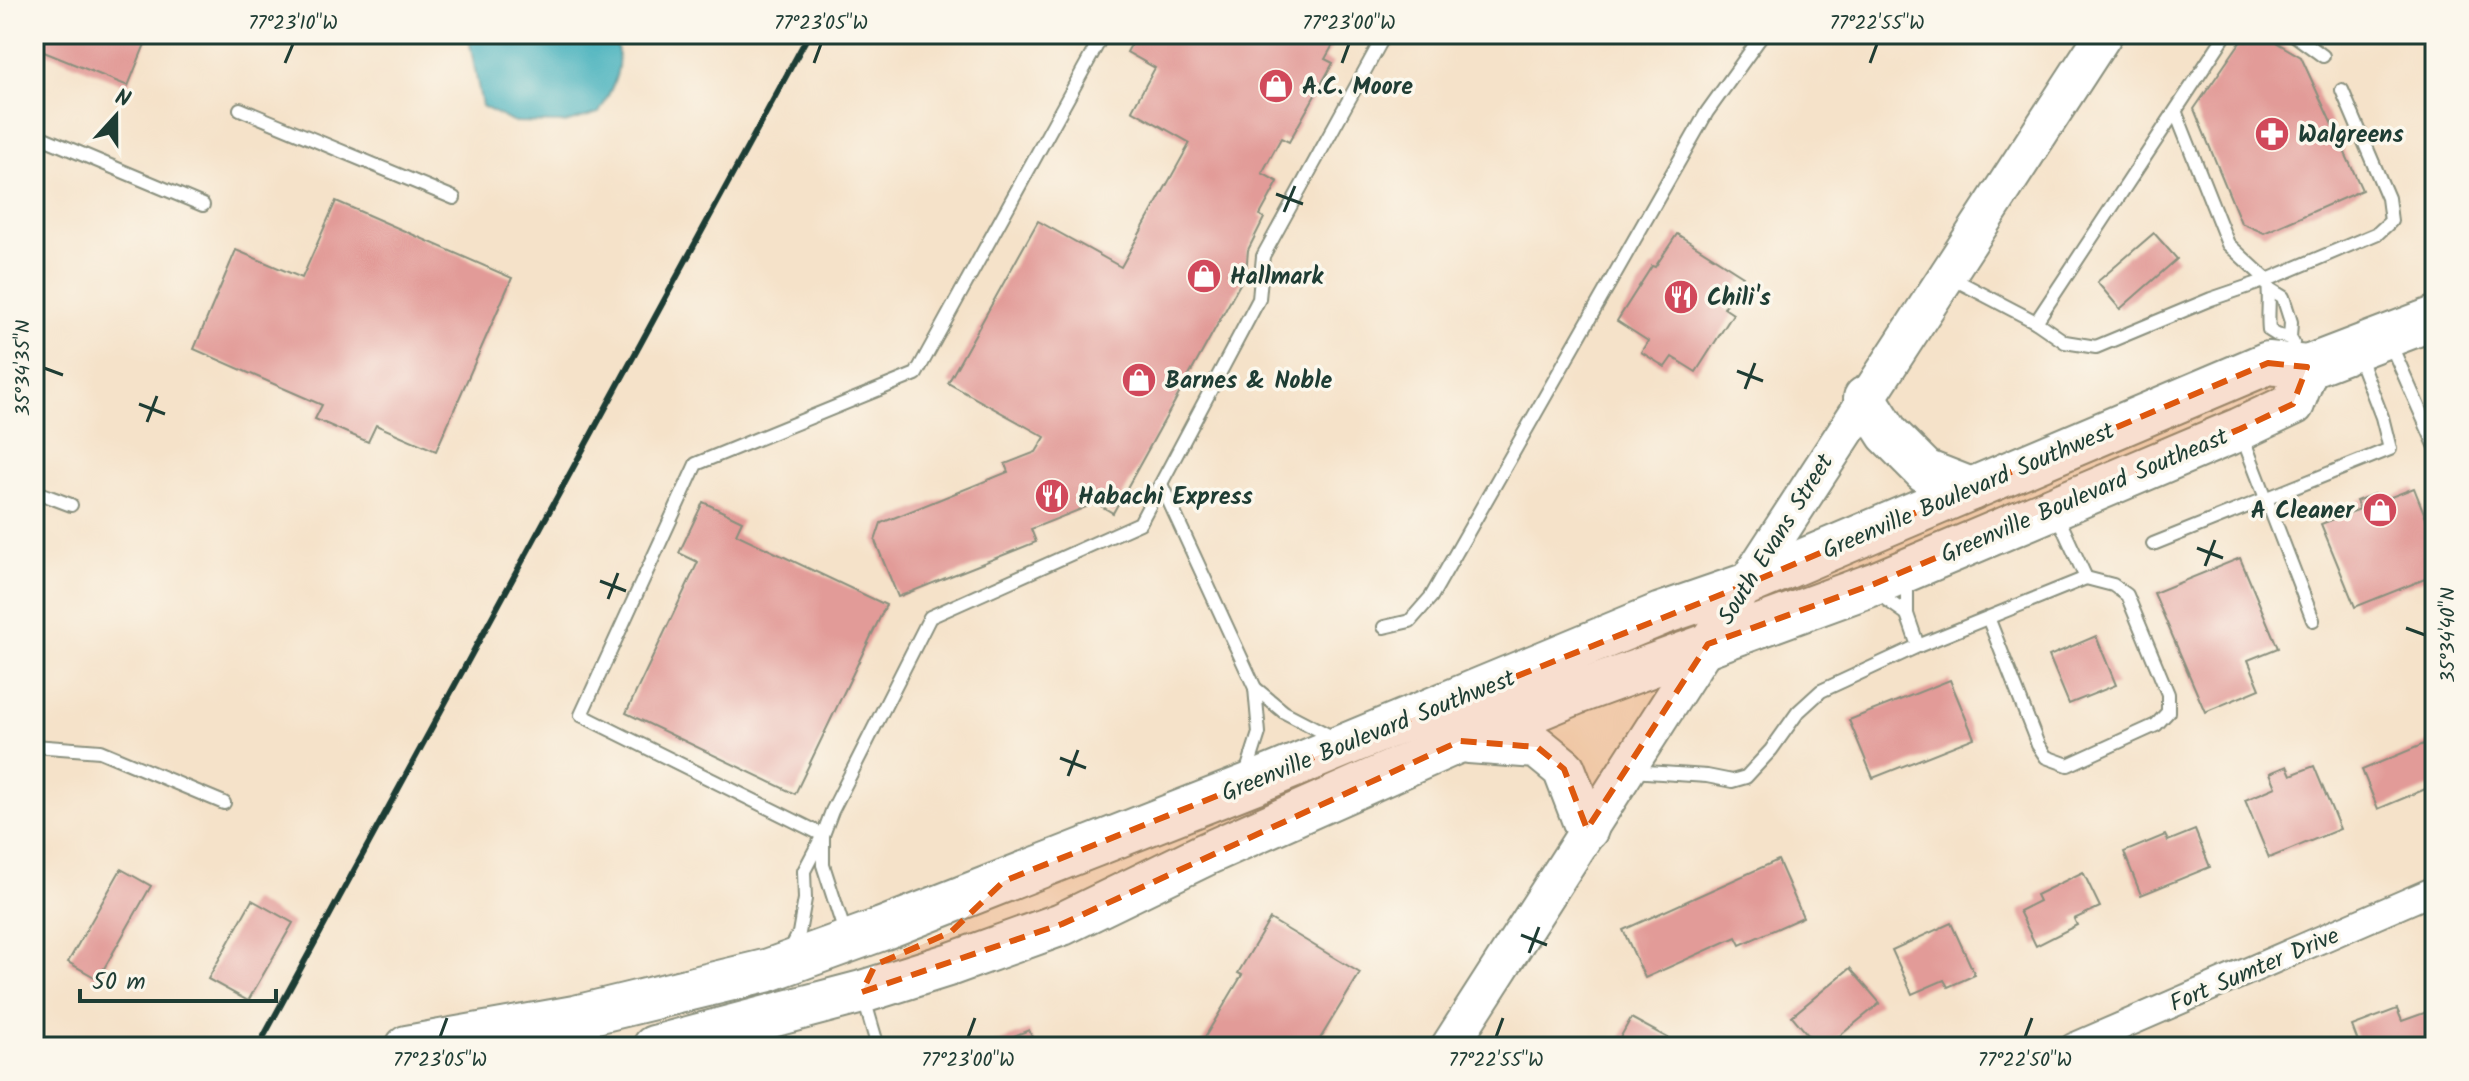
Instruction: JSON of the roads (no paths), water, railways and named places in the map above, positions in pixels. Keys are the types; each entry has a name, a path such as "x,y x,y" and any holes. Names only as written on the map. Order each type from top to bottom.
{"highway":[{"path":"2298,352 2371,342 2435,318"},
{"name":"Greenville Boulevard Southeast","path":"1708,644 1890,578 2293,404 2298,352"},
{"name":"Greenville Boulevard Southwest","path":"407,1047 575,1017 783,964 848,941 1241,787 1661,614 1745,585 2298,352"},
{"path":"1865,398 1888,434 1925,471 1971,489"},
{"name":"Greenville Boulevard Southwest","path":"676,1043 862,992 1062,924 1206,854 1460,741 1708,644"},
{"path":"1460,741 1537,747 1564,769 1587,829"},
{"path":"862,992 875,965 886,957 951,932 1004,881"},
{"path":"676,1043 757,1001 813,980 840,965 848,941"}],"main road":[{"name":"South Evans Street","path":"1449,1047 1865,398 2104,34"}],"street":[{"name":"Fort Sumter Drive","path":"2073,1047 2435,890"}],"lane":[{"path":"823,835 581,715 696,464 916,374 1103,34"},
{"path":"783,964 799,933 805,899 804,871 930,617 1140,523 1259,299 1263,256 1385,34"},
{"path":"1384,627 1410,621 1431,597 1707,112 1763,34"},
{"path":"2036,322 2226,34"},
{"path":"2293,34 2323,56"},
{"path":"1946,275 2036,322 2065,342 2096,347 2211,299 2269,285 2378,233 2391,221 2388,198 2342,90"},
{"path":"240,109 454,198"},
{"path":"2176,113 2228,244 2283,297 2298,352"},
{"path":"34,134 203,205"},
{"path":"2269,285 2269,330 2298,352"},
{"path":"2371,342 2430,420 2435,445"},
{"path":"2153,544 2390,449 2371,342"},
{"path":"2240,429 2313,620"},
{"path":"1161,484 1255,688 1259,733 1241,787"},
{"path":"34,491 71,505"},
{"path":"2054,508 2086,578"},
{"path":"1890,578 1887,600 1907,614"},
{"path":"1890,578 1918,646"},
{"path":"1624,771 1707,776 1732,781 1746,777 1771,750 1798,712 1821,691 1918,646 1989,620 2086,578 2113,585 2127,595 2168,694 2168,712 2156,725 2068,765 2046,757 2038,745 1989,620"},
{"path":"1255,688 1284,712 1347,744"},
{"path":"34,746 100,751 224,803"},
{"path":"823,835 823,865 848,941"},
{"path":"862,992 878,1047"}],"water":[{"path":"468,34 613,34 618,56 616,75 599,113 565,123 512,122 482,106"}],"railway":[{"path":"258,1047 809,34"}],"place":[{"name":"A.C. Moore","path":"1276,86"},
{"name":"Walgreens","path":"2272,134"},
{"name":"Hallmark","path":"1204,276"},
{"name":"Chili's","path":"1681,297"},
{"name":"Barnes & Noble","path":"1139,380"},
{"name":"Habachi Express","path":"1052,496"},
{"name":"A Cleaner","path":"2380,510"}]}
